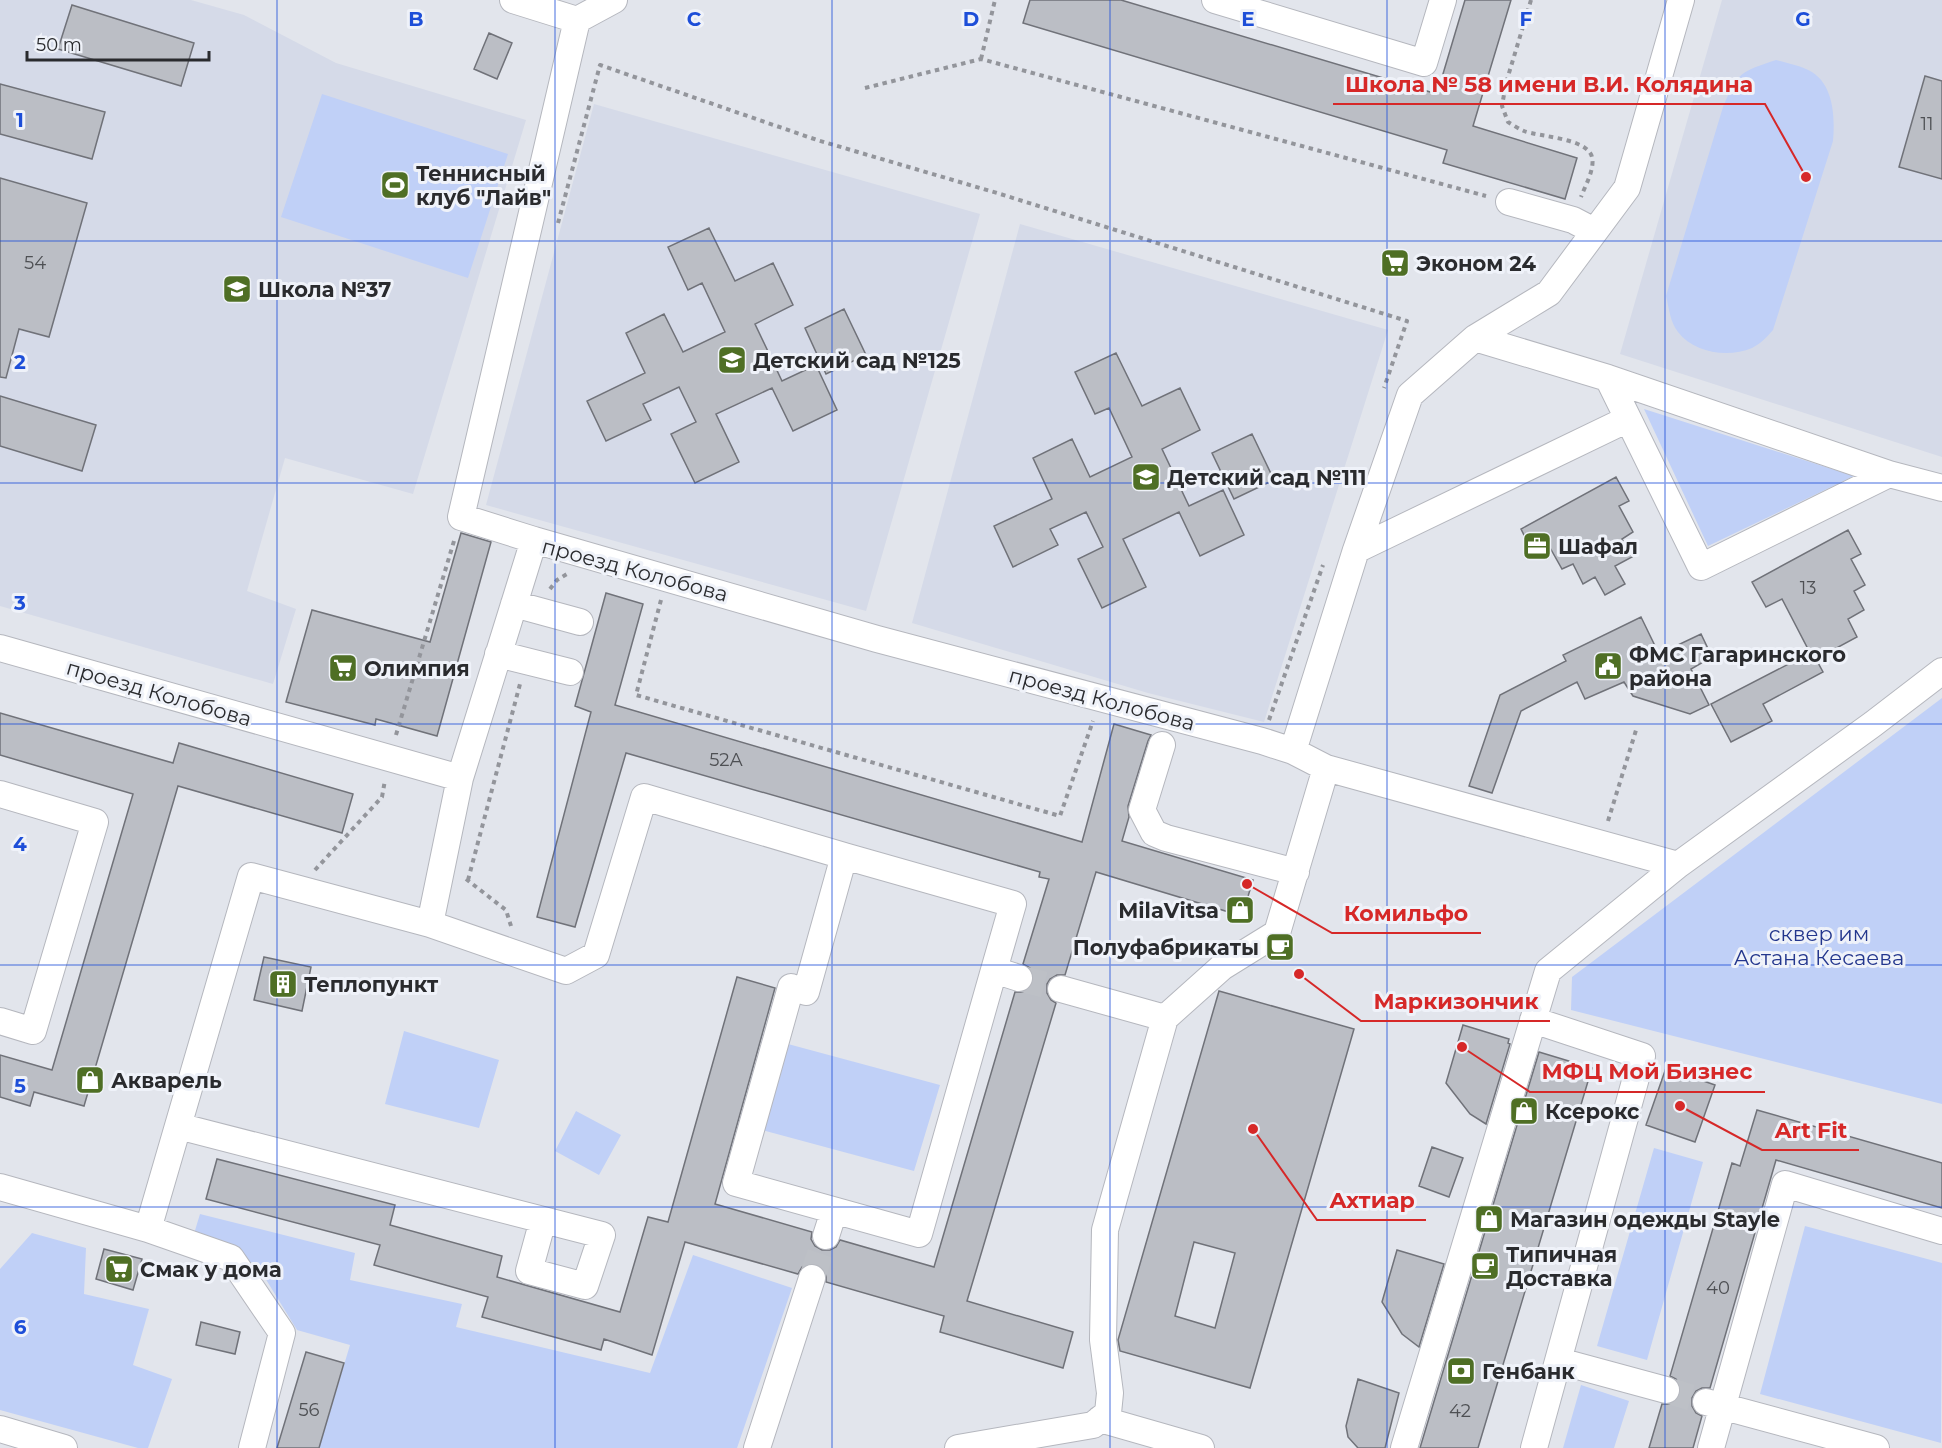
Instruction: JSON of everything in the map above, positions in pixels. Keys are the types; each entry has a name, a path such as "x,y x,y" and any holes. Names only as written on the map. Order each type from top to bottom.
{"street":[{"path":"513,0 577,20 614,0"},
{"path":"1215,0 1424,63 1443,0"},
{"path":"1293,751 1356,550 1410,395 1475,338 1549,293 1584,226 1627,188 1681,0"},
{"path":"534,540 461,517 577,20"},
{"path":"1509,202 1584,226"},
{"path":"1475,338 1608,378 1889,474 1942,488"},
{"path":"1608,378 1701,567 1889,474"},
{"path":"1356,550 1628,419"},
{"name":"проезд Колобова","path":"0,648 460,778 534,540 877,639 1262,741 1293,751 1326,768 1678,866"},
{"path":"514,604 579,622"},
{"path":"498,654 570,672"},
{"path":"1404,1448 1548,971 1678,866 1942,671"},
{"path":"1162,745 1142,810 1154,833 1296,872"},
{"path":"958,1448 1094,1425 1108,1413 1110,1393 1103,1340 1105,1230 1165,1018 1222,968 1278,933 1326,768"},
{"path":"430,924 460,778"},
{"path":"0,794 95,822 33,1031 0,1022"},
{"path":"148,1229 251,876 430,924 566,971 597,956 644,797 1013,904 919,1234 736,1183 791,987 806,992 844,856"},
{"path":"994,970 1019,978"},
{"path":"1061,989 1165,1018"},
{"path":"1533,1020 1642,1056 1534,1448"},
{"path":"178,1126 543,1220"},
{"path":"1711,1448 1714,1404 1785,1184 1942,1231"},
{"path":"0,1187 148,1229 231,1258 282,1333 252,1448"},
{"path":"826,1236 834,1211"},
{"path":"757,1448 812,1278"},
{"path":"1559,1361 1666,1390"},
{"path":"1714,1404 1876,1448"},
{"path":"1100,1419 1201,1448"},
{"path":"0,1429 64,1448"}],"path":[{"path":"981,59 995,0"},
{"path":"1531,0 1506,83 1502,106 1508,122 1523,131 1587,148 1592,157 1584,226"},
{"path":"866,88 981,59 1509,202"},
{"path":"557,225 600,65 817,140 997,193 1407,321 1380,399"},
{"path":"298,888 382,796 390,758 461,517"},
{"path":"1262,741 1323,564"},
{"path":"542,612 549,590 556,580 570,573"},
{"path":"662,597 636,695 1060,816 1096,713"},
{"path":"468,880 526,661"},
{"path":"1601,844 1637,727"},
{"path":"443,861 506,910 521,956"}],"shaded area":[{"name":"Школа №37","path":"0,0 191,0 244,15 336,63 526,120 413,494 285,458 247,591 296,609 273,684 0,606"},
{"path":"1722,0 1942,0 1942,457 1620,354"},
{"name":"Детский сад №125","path":"594,104 980,214 866,611 486,505"},
{"name":"Детский сад №111","path":"1020,224 1388,330 1264,722 1148,693 912,623"}],"green space":[{"path":"1776,60 1812,72 1825,85 1832,103 1833,141 1773,330 1752,348 1733,353 1712,352 1693,345 1678,332 1671,319 1666,296 1728,95 1742,74"},
{"name":"Теннисный клуб \"Лайв\"","path":"322,94 508,154 468,278 281,217"},
{"path":"1644,409 1854,476 1708,546"},
{"name":"сквер им Астана Кесаева","path":"1942,698 1942,1104 1571,1010 1572,977"},
{"path":"404,1031 499,1060 479,1128 385,1104"},
{"path":"788,1044 940,1085 914,1171 762,1130"},
{"path":"576,1111 621,1135 599,1175 555,1151"},
{"path":"1654,1148 1703,1162 1647,1360 1597,1346"},
{"path":"200,1214 355,1253 350,1280 462,1304 456,1327 650,1373 693,1255 792,1288 737,1448 319,1448 350,1345 297,1330 262,1273 237,1255 193,1237"},
{"path":"1805,1226 1942,1263 1941,1443 1760,1394"},
{"path":"32,1233 86,1248 84,1294 149,1309 133,1365 172,1379 148,1448 138,1448 0,1410 0,1269"},
{"path":"1581,1385 1629,1401 1614,1448 1563,1448"}],"building":[{"path":"1030,0 1121,0 1437,94 1465,0 1511,0 1473,126 1577,158 1565,199 1443,163 1447,150 1023,23"},
{"path":"72,5 194,43 181,86 58,49"},
{"path":"489,33 512,43 497,79 474,69"},
{"path":"1925,76 1942,81 1942,179 1899,167"},
{"path":"0,84 105,112 92,159 0,134"},
{"path":"0,178 87,203 49,337 19,329 6,378 0,377"},
{"path":"709,228 735,281 773,263 793,305 755,324 782,381 816,365 837,410 793,431 772,388 716,414 739,462 695,483 671,434 696,422 679,387 643,404 651,420 606,441 587,401 645,373 626,333 664,314 683,352 725,332 702,283 688,290 668,247"},
{"path":"844,309 866,355 826,374 805,328"},
{"path":"1116,353 1142,406 1180,388 1200,430 1162,449 1189,506 1223,490 1244,535 1200,556 1179,512 1123,539 1146,587 1102,608 1078,559 1103,547 1086,512 1050,529 1058,545 1013,567 994,526 1052,499 1033,458 1072,439 1090,477 1132,457 1109,408 1095,414 1075,372"},
{"path":"0,396 96,425 82,471 0,446"},
{"path":"1252,434 1274,480 1234,499 1212,453"},
{"path":"1616,477 1629,501 1619,506 1633,532 1622,539 1632,557 1615,566 1625,584 1605,595 1595,577 1583,584 1573,564 1562,569 1549,546 1534,555 1521,529"},
{"path":"1848,530 1861,554 1851,559 1865,585 1854,591 1864,610 1848,619 1857,637 1816,659 1823,672 1763,704 1772,721 1731,742 1711,704 1810,653 1782,599 1766,607 1752,582"},
{"path":"461,533 491,542 437,736 376,719 375,725 286,702 312,610 430,642"},
{"path":"606,593 643,604 615,705 1082,842 1114,724 1151,735 1128,806 1129,817 1122,841 1253,880 1242,916 1096,872 1065,975 1057,975 1047,984 1047,993 1056,1003 967,1301 1073,1332 1063,1368 940,1332 944,1316 826,1282 823,1268 817,1264 802,1267 798,1274 685,1242 652,1355 604,1339 601,1350 482,1317 488,1297 374,1265 380,1245 206,1199 217,1159 395,1205 390,1225 502,1256 497,1277 620,1312 648,1217 668,1222 737,977 775,988 715,1204 812,1232 811,1239 815,1246 822,1250 836,1247 840,1240 934,1267 1015,992 1029,989 1033,982 1034,975 1030,968 1023,964 1049,879 1039,877 1040,872 626,753 575,927 537,917 591,712 575,706"},
{"path":"1641,617 1659,654 1701,634 1712,657 1691,669 1709,705 1690,714 1633,696 1624,682 1585,699 1577,682 1521,711 1492,793 1469,786 1500,695 1566,661 1563,655"},
{"path":"0,713 173,763 179,743 353,794 342,833 178,786 84,1106 34,1092 30,1106 0,1097 0,1055 52,1070 133,794 0,755"},
{"name":"Теплопункт","path":"264,957 311,967 302,1011 254,1000"},
{"path":"1219,991 1354,1029 1250,1388 1120,1351 1118,1340","holes":["1194,1242 1235,1253 1215,1328 1175,1316"]},
{"path":"1463,1025 1509,1039 1510,1044 1486,1124 1470,1114 1446,1083"},
{"path":"1539,1052 1592,1068 1478,1448 1420,1448"},
{"path":"1666,1068 1715,1085 1695,1142 1646,1125"},
{"path":"1757,1110 1942,1163 1942,1208 1776,1160 1710,1388 1696,1391 1692,1398 1692,1406 1696,1413 1702,1416 1693,1448 1649,1448 1662,1404 1676,1401 1680,1394 1680,1386 1676,1379 1670,1376 1732,1163 1740,1166"},
{"path":"1432,1147 1463,1158 1449,1197 1419,1186"},
{"name":"Смак у дома","path":"104,1249 142,1259 133,1290 96,1279"},
{"path":"1397,1250 1444,1264 1419,1347 1402,1334 1382,1302"},
{"path":"201,1322 240,1332 235,1354 196,1345"},
{"path":"306,1352 344,1363 319,1448 277,1448"},
{"path":"1358,1379 1399,1393 1385,1448 1358,1448 1348,1437 1346,1426"}],"tunnel":[{"path":"1019,978 1061,989"},
{"path":"812,1278 826,1236"},
{"path":"1666,1390 1706,1402"}],"place":[{"name":"Школа № 58 имени В.И. Колядина","path":"1806,177"},
{"name":"Теннисный клуб \"Лайв\"","path":"395,185"},
{"name":"Эконом 24","path":"1395,263"},
{"name":"Школа №37","path":"237,289"},
{"name":"Детский сад №125","path":"732,360"},
{"name":"Детский сад №111","path":"1146,477"},
{"name":"Шафал","path":"1537,546"},
{"name":"ФМС Гагаринского района","path":"1608,666"},
{"name":"Олимпия","path":"343,668"},
{"name":"Комильфо","path":"1247,884"},
{"name":"MilaVitsa","path":"1240,910"},
{"name":"Полуфабрикаты","path":"1280,947"},
{"name":"Маркизончик","path":"1299,974"},
{"name":"Теплопункт","path":"283,984"},
{"name":"МФЦ Мой Бизнес","path":"1462,1047"},
{"name":"Акварель","path":"90,1080"},
{"name":"Art Fit","path":"1680,1106"},
{"name":"Ксерокс","path":"1524,1111"},
{"name":"Ахтиар","path":"1253,1129"},
{"name":"Магазин одежды Stayle","path":"1489,1219"},
{"name":"Типичная Доставка","path":"1485,1266"},
{"name":"Смак у дома","path":"119,1269"},
{"name":"Генбанк","path":"1461,1371"}]}
